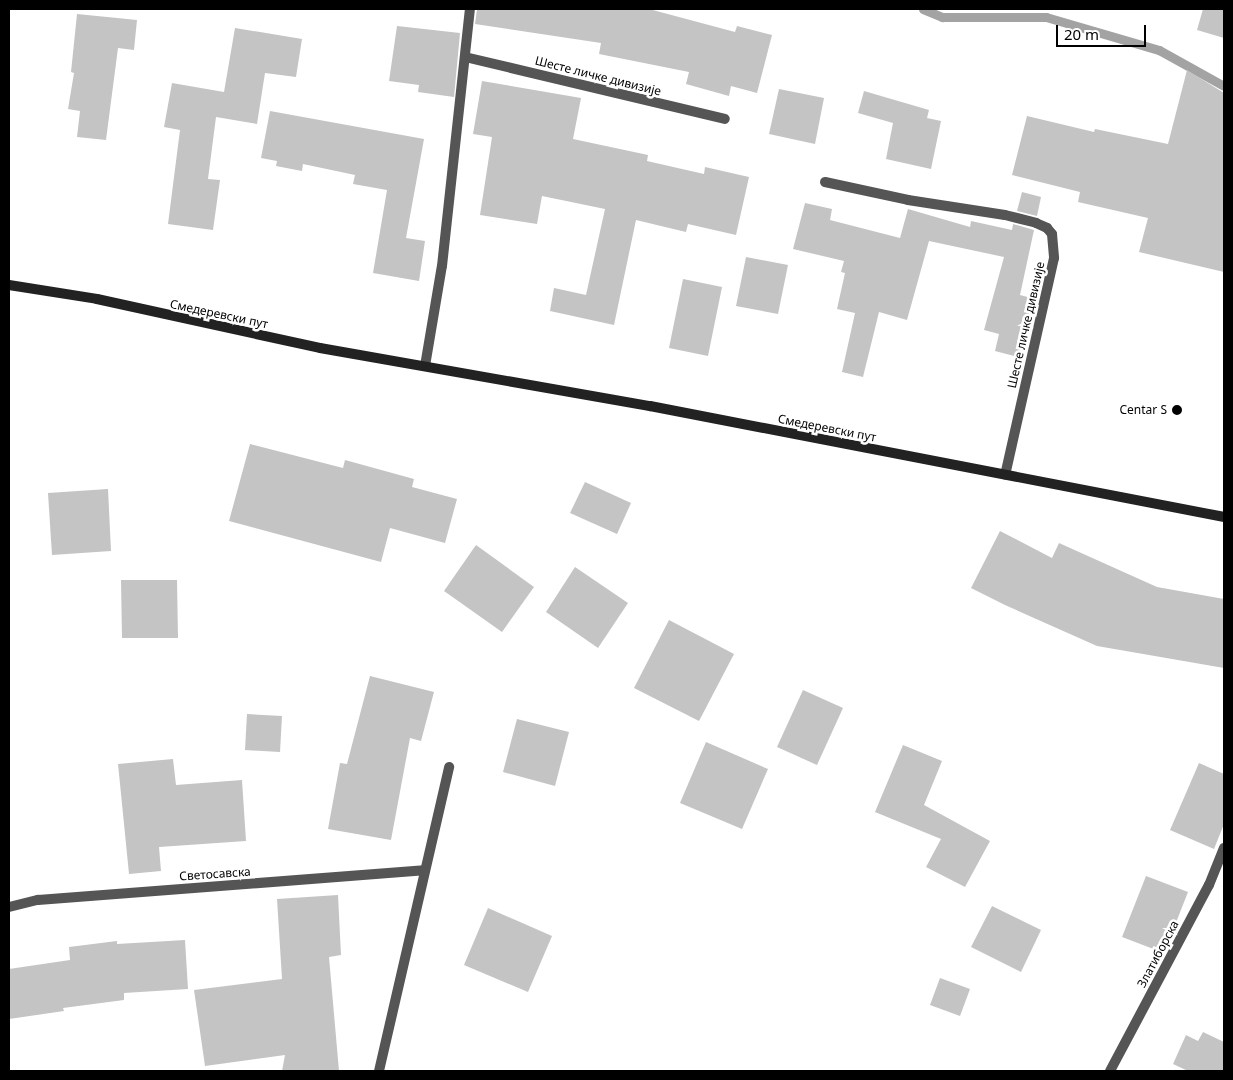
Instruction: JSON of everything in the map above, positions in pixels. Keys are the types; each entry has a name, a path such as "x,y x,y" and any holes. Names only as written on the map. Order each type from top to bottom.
{"main road":[{"name":"Смедеревски пут","path":"9,285 97,299 320,348 650,406 1224,517"}],"street":[{"path":"425,366 442,266 470,9"},
{"name":"Шесте личке дивизије","path":"465,56 725,119"},
{"name":"Шесте личке дивизије","path":"825,182 908,200 1005,215 1036,223 1047,228 1052,234 1054,258 1004,475"},
{"path":"379,1071 449,767"},
{"name":"Златиборска","path":"1110,1071 1209,885 1224,848"},
{"name":"Светосавска","path":"9,907 38,900 424,870"}],"building":[{"path":"477,9 649,9 735,32 737,26 772,35 757,93 731,86 729,96 686,84 689,72 599,54 601,43 475,24"},
{"path":"1203,9 1224,9 1224,38 1197,30"},
{"path":"77,14 137,20 134,50 118,48 106,140 77,137 80,111 68,109 74,73 71,72"},
{"path":"397,26 460,33 454,97 418,92 419,85 389,81"},
{"path":"235,28 302,39 296,77 265,73 257,124 216,117 208,179 220,180 213,230 168,224 180,130 164,127 172,83 224,92"},
{"path":"1187,70 1224,93 1224,272 1139,252 1148,218 1078,202 1080,192 1012,175 1027,116 1094,132 1095,129 1168,144"},
{"path":"482,81 581,98 573,139 648,155 647,161 704,174 705,167 749,177 736,235 688,224 686,232 636,220 614,325 550,311 554,288 586,295 605,209 542,196 537,224 480,215 492,137 473,134"},
{"path":"779,89 824,98 815,144 769,134"},
{"path":"864,91 929,110 927,118 941,121 931,169 886,159 893,123 858,113"},
{"path":"270,111 424,139 406,238 425,241 419,281 373,273 387,190 353,184 355,175 303,164 302,171 276,166 277,161 261,158"},
{"path":"1022,192 1041,197 1037,216 1017,211"},
{"path":"805,203 832,209 830,220 900,238 908,209 970,227 971,221 1012,230 1013,224 1034,230 1020,295 1035,299 1018,357 995,351 999,334 984,330 1004,257 929,241 907,320 879,312 863,377 842,372 855,313 837,309 845,273 841,272 844,261 793,249"},
{"path":"746,257 788,265 778,314 736,306"},
{"path":"683,279 722,287 708,356 669,348"},
{"path":"250,444 343,468 345,460 414,479 412,487 457,499 445,543 390,528 381,562 229,521"},
{"path":"585,482 631,503 617,534 570,513"},
{"path":"108,489 111,551 52,555 48,493"},
{"path":"1000,531 1052,558 1059,543 1157,587 1224,599 1224,668 1097,646 971,588"},
{"path":"476,545 534,587 502,632 444,591"},
{"path":"575,567 628,603 598,648 546,612"},
{"path":"121,580 177,580 178,638 122,638"},
{"path":"669,620 734,654 699,721 634,688"},
{"path":"370,676 434,692 421,741 410,738 391,840 328,829 340,763 347,764"},
{"path":"803,690 843,708 817,765 777,747"},
{"path":"247,714 282,716 280,752 245,750"},
{"path":"517,719 569,732 555,786 503,772"},
{"path":"706,742 768,769 742,829 680,803"},
{"path":"903,745 942,761 924,805 990,841 965,887 926,867 941,839 875,812"},
{"path":"173,759 176,785 242,780 246,841 159,847 161,871 129,874 118,764"},
{"path":"1199,763 1224,774 1224,824 1214,849 1170,830"},
{"path":"1146,876 1188,892 1164,953 1122,937"},
{"path":"338,895 341,955 329,957 339,1071 282,1071 285,1055 205,1066 194,990 282,979 277,899"},
{"path":"992,906 1041,930 1021,972 971,947"},
{"path":"488,908 552,936 528,992 464,965"},
{"path":"185,940 188,989 124,993 124,1000 63,1008 64,1011 9,1019 9,969 70,960 69,947 117,941 117,944"},
{"path":"940,978 970,989 960,1016 930,1005"},
{"path":"1203,1032 1224,1042 1224,1071 1188,1071 1173,1064 1186,1035 1198,1041"}],"waterway":[{"path":"923,9 942,17 1046,17 1159,50 1224,86"}],"place":[{"name":"Centar S","path":"1177,410"}]}
